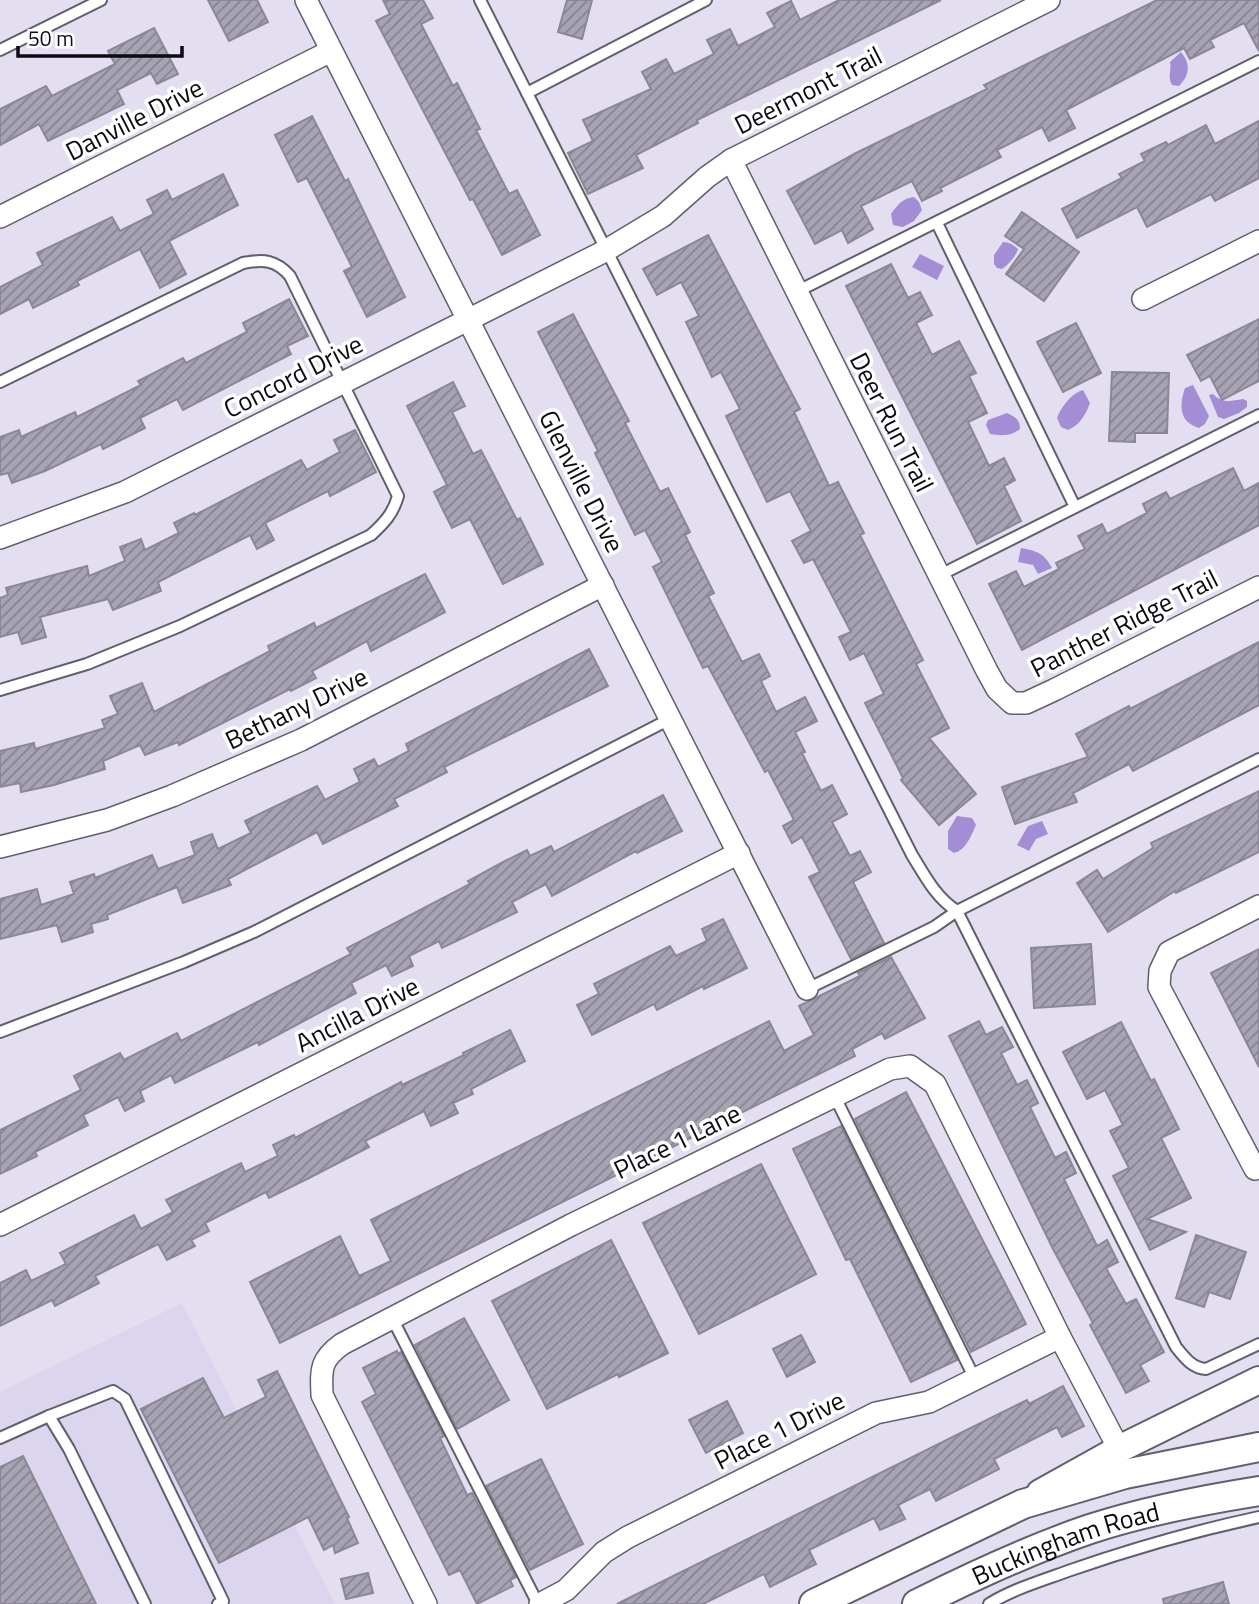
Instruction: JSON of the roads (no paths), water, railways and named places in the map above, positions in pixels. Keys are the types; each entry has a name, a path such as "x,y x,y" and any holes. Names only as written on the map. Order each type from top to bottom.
{"main road":[{"path":"814,1604 846,1597 1023,1504 1125,1474 1259,1447"},
{"path":"1218,1498 1259,1466"},
{"name":"Buckingham Road","path":"917,1604 984,1571 1090,1529 1145,1513 1259,1491"}],"street":[{"name":"Glenville Drive","path":"306,0 807,989"},
{"name":"Deermont Trail","path":"606,251 663,216 707,177 731,160 1049,0"},
{"name":"Danville Drive","path":"0,217 331,51"},
{"name":"Deer Run Trail","path":"731,160 938,576 997,689 1012,703"},
{"path":"1143,299 1259,241"},
{"name":"Concord Drive","path":"0,538 125,492 606,251"},
{"name":"Bethany Drive","path":"0,847 107,820 184,791 301,740 603,585"},
{"name":"Panther Ridge Trail","path":"1012,703 1026,703 1035,699 1259,587"},
{"name":"Ancilla Drive","path":"0,1225 739,853"},
{"path":"1255,1169 1160,987 1160,971 1169,952 1259,906"},
{"name":"Place 1 Lane","path":"426,1604 322,1395 323,1364 328,1354 342,1344 571,1225 890,1069 911,1066 935,1084 1060,1338 1119,1449"},
{"name":"Place 1 Drive","path":"539,1604 566,1590 591,1568 604,1552 628,1537 876,1413 929,1402 1060,1338"},
{"name":"Buckingham Road","path":"1023,1504 1119,1449 1259,1380"}],"lane":[{"path":"0,50 101,0"},
{"path":"480,0 912,855 945,903 957,911 1176,1347 1189,1363 1198,1369 1206,1369 1259,1345"},
{"path":"527,93 706,0"},
{"path":"796,292 1259,61"},
{"path":"937,223 1075,507"},
{"path":"0,382 243,263 270,261 281,265 290,276 398,496 386,521 371,535 170,630 87,664 0,690"},
{"path":"938,576 1259,415"},
{"path":"0,1032 184,962 254,932 672,718"},
{"path":"807,989 934,927 957,911 1259,759"},
{"path":"834,1095 975,1379"},
{"path":"392,1318 539,1604"},
{"path":"0,1438 113,1391 125,1399 223,1601 218,1604"},
{"path":"49,1416 69,1449 145,1604"},
{"path":"989,1604 1017,1589 1122,1552 1259,1517"}]}
